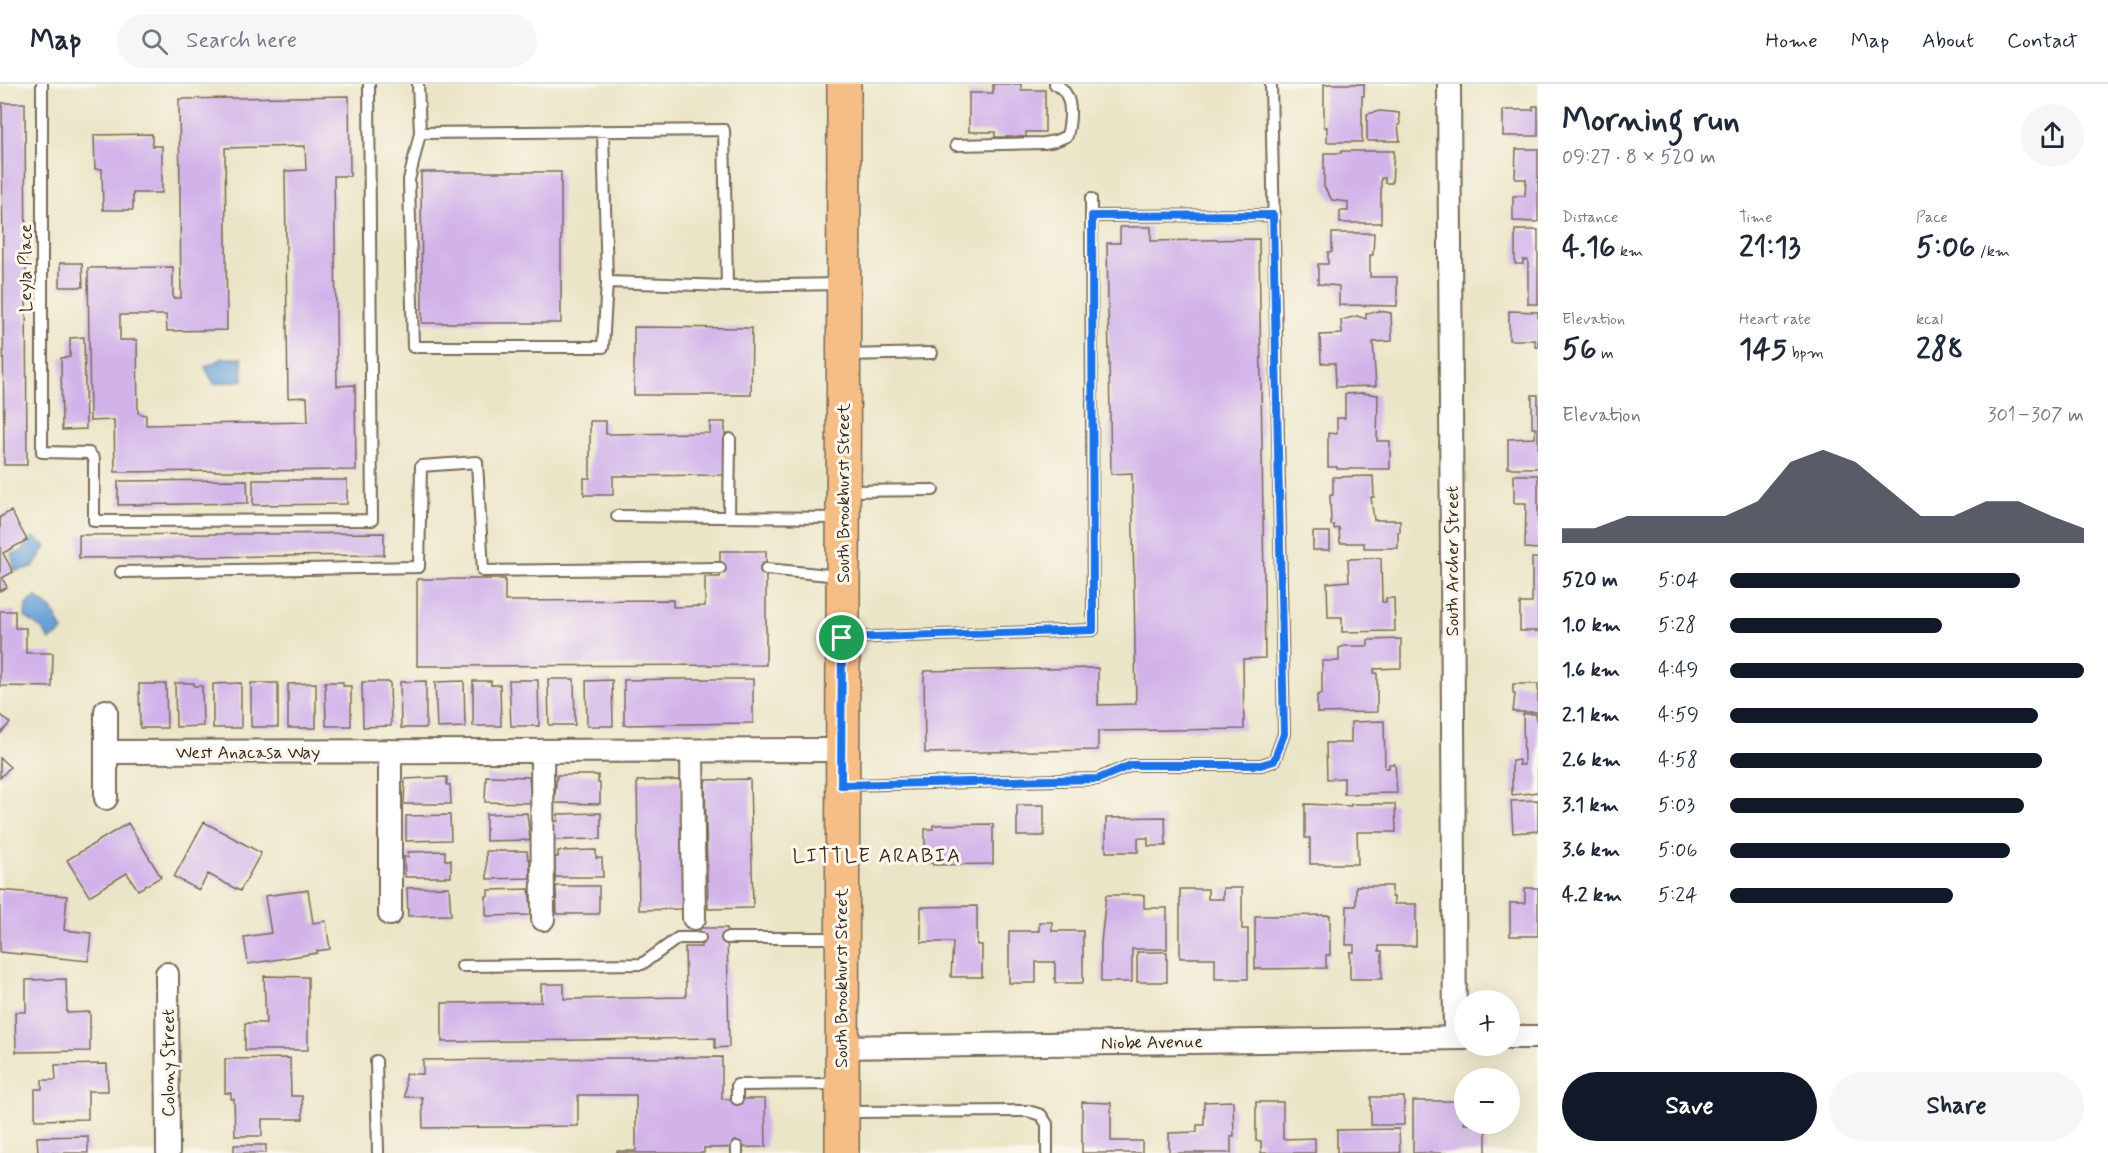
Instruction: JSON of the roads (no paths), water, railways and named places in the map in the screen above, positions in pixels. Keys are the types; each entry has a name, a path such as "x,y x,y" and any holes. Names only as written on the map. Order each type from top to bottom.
{"main road":[{"name":"South Brookhurst Street","path":"842,1153 840,1047 844,84"}],"street":[{"name":"South Archer Street","path":"1449,84 1458,990"},
{"path":"106,711 106,798"},
{"name":"West Anacasa Way","path":"106,752 841,750"},
{"path":"542,751 543,919"},
{"path":"692,751 697,928"},
{"path":"390,752 390,914"},
{"name":"Colony Street","path":"167,974 168,1153"},
{"path":"1520,1037 1538,1037"},
{"name":"Niobe Avenue","path":"840,1047 1454,1038"}],"lane":[{"name":"Leyla Place","path":"42,84 42,452 89,453 94,459 94,521 372,519 369,84"},
{"path":"418,84 420,133 409,180 413,346 603,346 607,282 603,131"},
{"path":"956,145 1044,143 1067,136 1070,113 1068,100 1065,90 1055,84"},
{"path":"841,785 1098,779 1131,765 1261,765 1274,761 1284,734 1271,84"},
{"path":"420,133 724,130 727,286"},
{"path":"842,638 1093,630 1091,199"},
{"path":"1092,216 1273,215"},
{"path":"607,282 727,286 843,284"},
{"path":"843,355 932,353"},
{"path":"729,517 730,438"},
{"path":"121,572 419,567 421,466 477,462 483,571 720,568"},
{"path":"617,516 729,517 842,504 933,490"},
{"path":"766,569 842,576"},
{"path":"462,966 642,964 678,938 697,928"},
{"path":"727,938 841,938"},
{"path":"376,1061 378,1153"},
{"path":"737,1099 737,1085 841,1098 1028,1111 1041,1115 1047,1124 1047,1153"}],"water":[{"path":"223,358 242,358 243,380 214,384 205,367"},
{"path":"33,537 46,546 33,567 15,571 11,554 21,552"},
{"path":"36,597 52,609 63,631 50,640 43,630 25,617 26,605"}],"district":[{"name":"LITTLE ARABIA","path":"877,855"}]}
